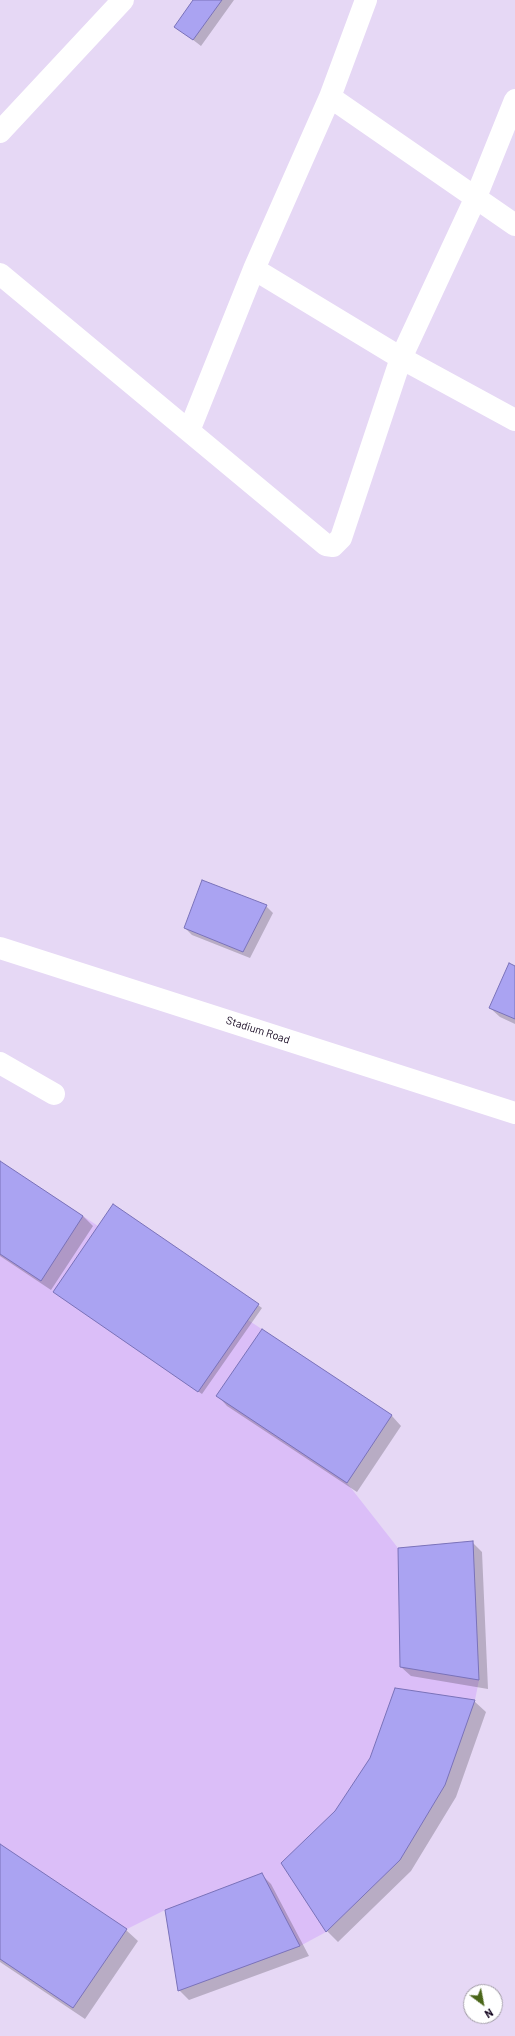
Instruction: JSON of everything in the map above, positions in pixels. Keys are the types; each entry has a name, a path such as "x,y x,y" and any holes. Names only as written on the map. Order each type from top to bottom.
{"street":[{"path":"0,132 123,0"},
{"path":"189,430 254,269 330,97 363,2"},
{"path":"330,97 515,225"},
{"path":"0,274 326,545 333,546 341,538 401,358 476,197 515,100"},
{"path":"254,269 401,358 515,420"},
{"name":"Stadium Road","path":"0,948 515,1113"},
{"path":"0,1063 54,1094"}],"shaded area":[{"path":"0,1161 98,1226 113,1204 259,1304 248,1320 392,1415 347,1483 398,1548 473,1541 479,1680 475,1700 445,1785 400,1860 326,1932 300,1946 178,1991 165,1910 127,1929 73,2008 0,1959"}],"building":[{"path":"193,0 222,0 193,40 174,27"},
{"path":"202,880 267,905 243,952 184,928"},
{"path":"509,963 515,966 515,1019 489,1008"},
{"path":"0,1161 83,1216 41,1281 0,1254"},
{"path":"113,1204 259,1304 198,1392 53,1292"},
{"path":"262,1329 392,1415 347,1483 216,1396"},
{"path":"473,1541 479,1680 400,1667 398,1548"},
{"path":"395,1688 475,1700 445,1785 400,1860 326,1932 281,1863 335,1811 370,1758"},
{"path":"0,1844 127,1929 73,2008 0,1959"},
{"path":"262,1873 300,1946 178,1991 165,1910"}]}
